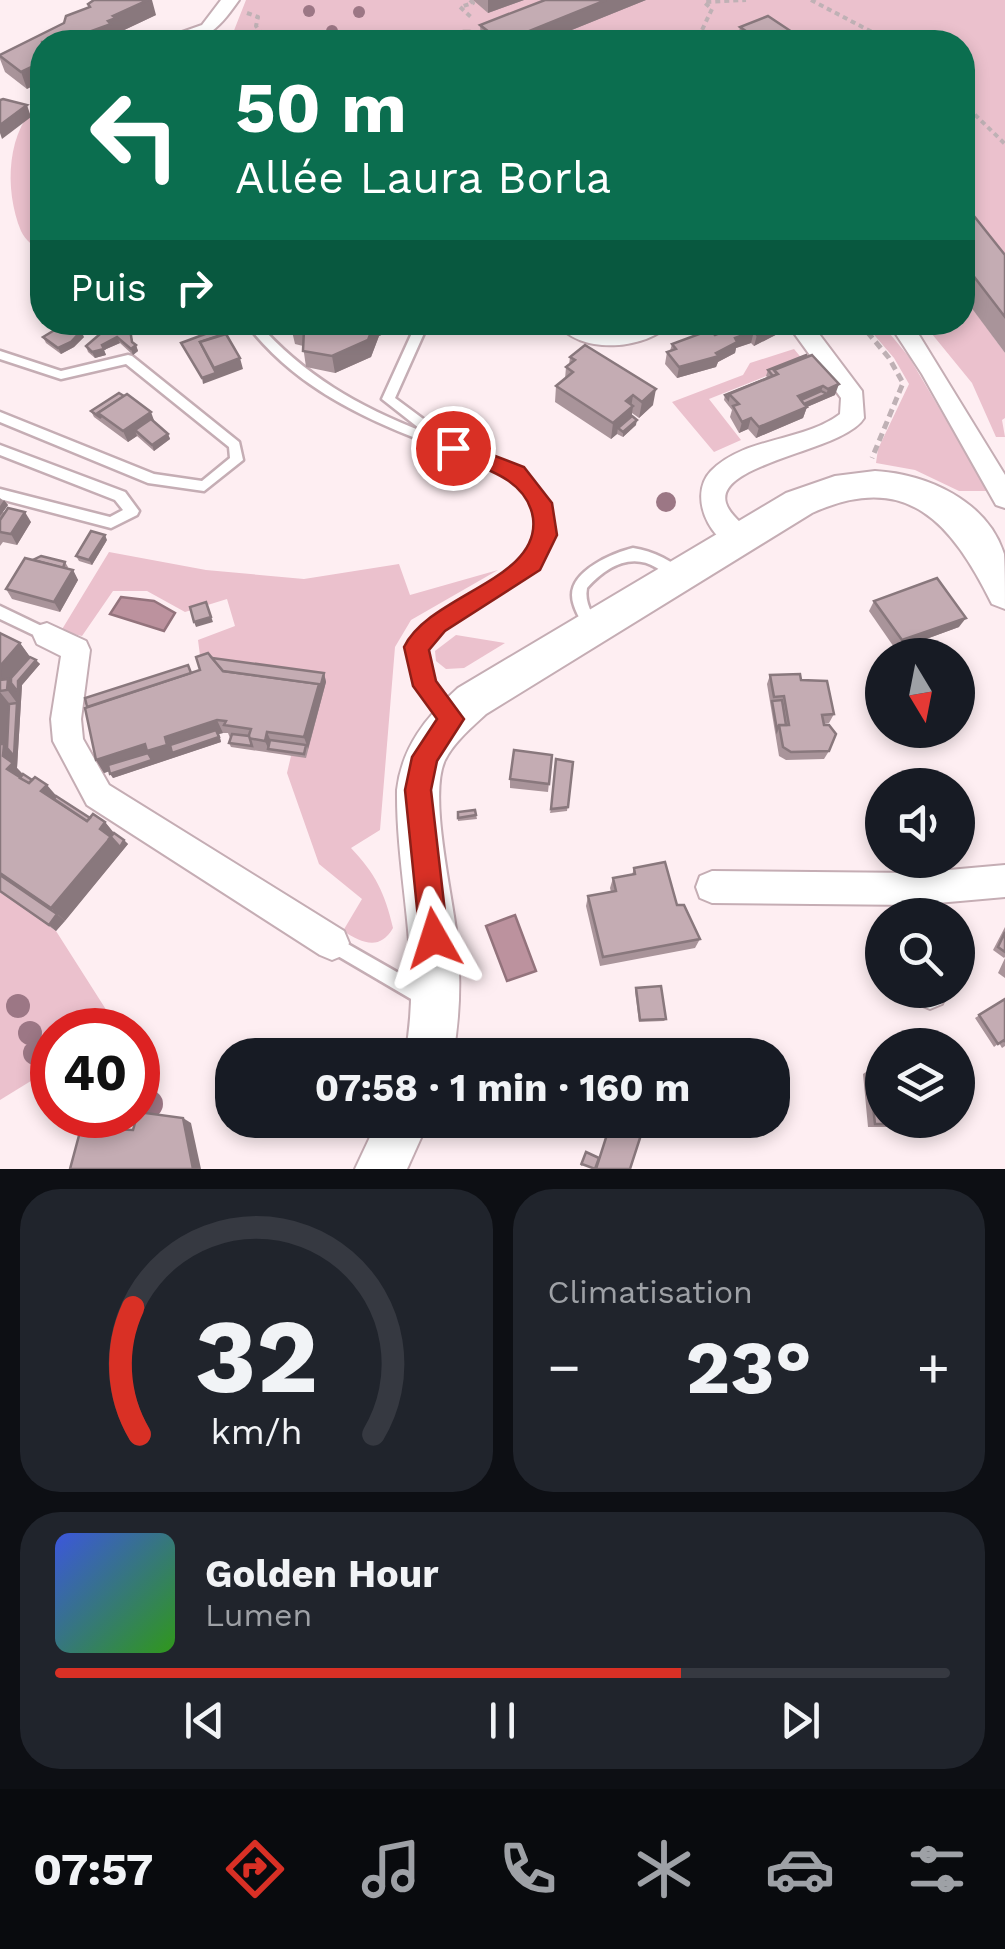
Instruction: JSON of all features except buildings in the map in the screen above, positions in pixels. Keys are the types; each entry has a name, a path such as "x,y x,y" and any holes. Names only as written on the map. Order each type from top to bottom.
{"street":[{"path":"205,30 230,4"},
{"path":"585,335 606,341 623,335"},
{"path":"741,539 714,509 711,490 718,477 754,458 832,432 852,418 853,397 807,335"},
{"path":"908,335 1005,498"},
{"path":"431,1038 438,1005 418,790 425,757 452,719 472,700 816,494 869,485 924,494 950,510 970,532 1005,592"},
{"path":"46,635 76,650 66,719 68,740 98,795 332,943"},
{"path":"934,898 1005,881"},
{"path":"712,887 865,898"},
{"path":"380,1169 395,1138"}],"lane":[{"path":"260,335 312,384 377,420 517,473 541,503 546,535 532,564 437,624 416,647 425,686 452,719"},
{"path":"417,335 388,399 453,448"},
{"path":"0,355 61,375 128,360 235,445 237,460 204,486 152,479 0,417"},
{"path":"0,450 120,496 132,511 110,523 0,494"},
{"path":"0,612 46,635"},
{"path":"332,943 438,1005"}],"path":[{"path":"466,30 465,22 473,18 460,7 473,3 470,0"},
{"path":"702,30 712,8 704,2 746,0"},
{"path":"811,0 868,30"},
{"path":"230,4 258,17 259,30"},
{"path":"975,115 1005,144"},
{"path":"869,485 873,450 903,383 890,358 870,335"}],"shaded area":[{"path":"246,0 1005,0 1005,290 975,250 975,30 234,30"},
{"path":"30,112 30,242 21,231 12,197 12,161 21,127"},
{"path":"975,312 1005,353 1005,437 996,437 972,383 933,335 975,335"},
{"path":"874,335 891,335 909,357 988,491 959,491 915,470 876,463 878,449 909,384"},
{"path":"794,349 804,361 709,399 741,440 714,452 672,402 743,375 750,363"},
{"path":"109,552 206,570 304,579 399,564 410,595 498,570 411,620 395,647 380,830 351,848 373,875 386,904 393,928 382,940 370,943 343,931 362,899 319,864 287,773 291,756 202,671 198,640 235,626 227,599 185,612 147,591 113,591 82,636 61,631"},
{"path":"121,597 154,601 175,613 164,631 110,614"},
{"path":"456,635 505,643 464,668 446,669 436,661 435,651"},
{"path":"0,892 56,931 105,1008 30,1008 30,1082 0,1100"},
{"path":"515,915 536,971 507,981 486,926"}],"route":[{"path":"434,938 418,790 425,757 452,719 425,686 416,647 437,624 532,564 546,535 541,503 517,473 453,448"}]}
